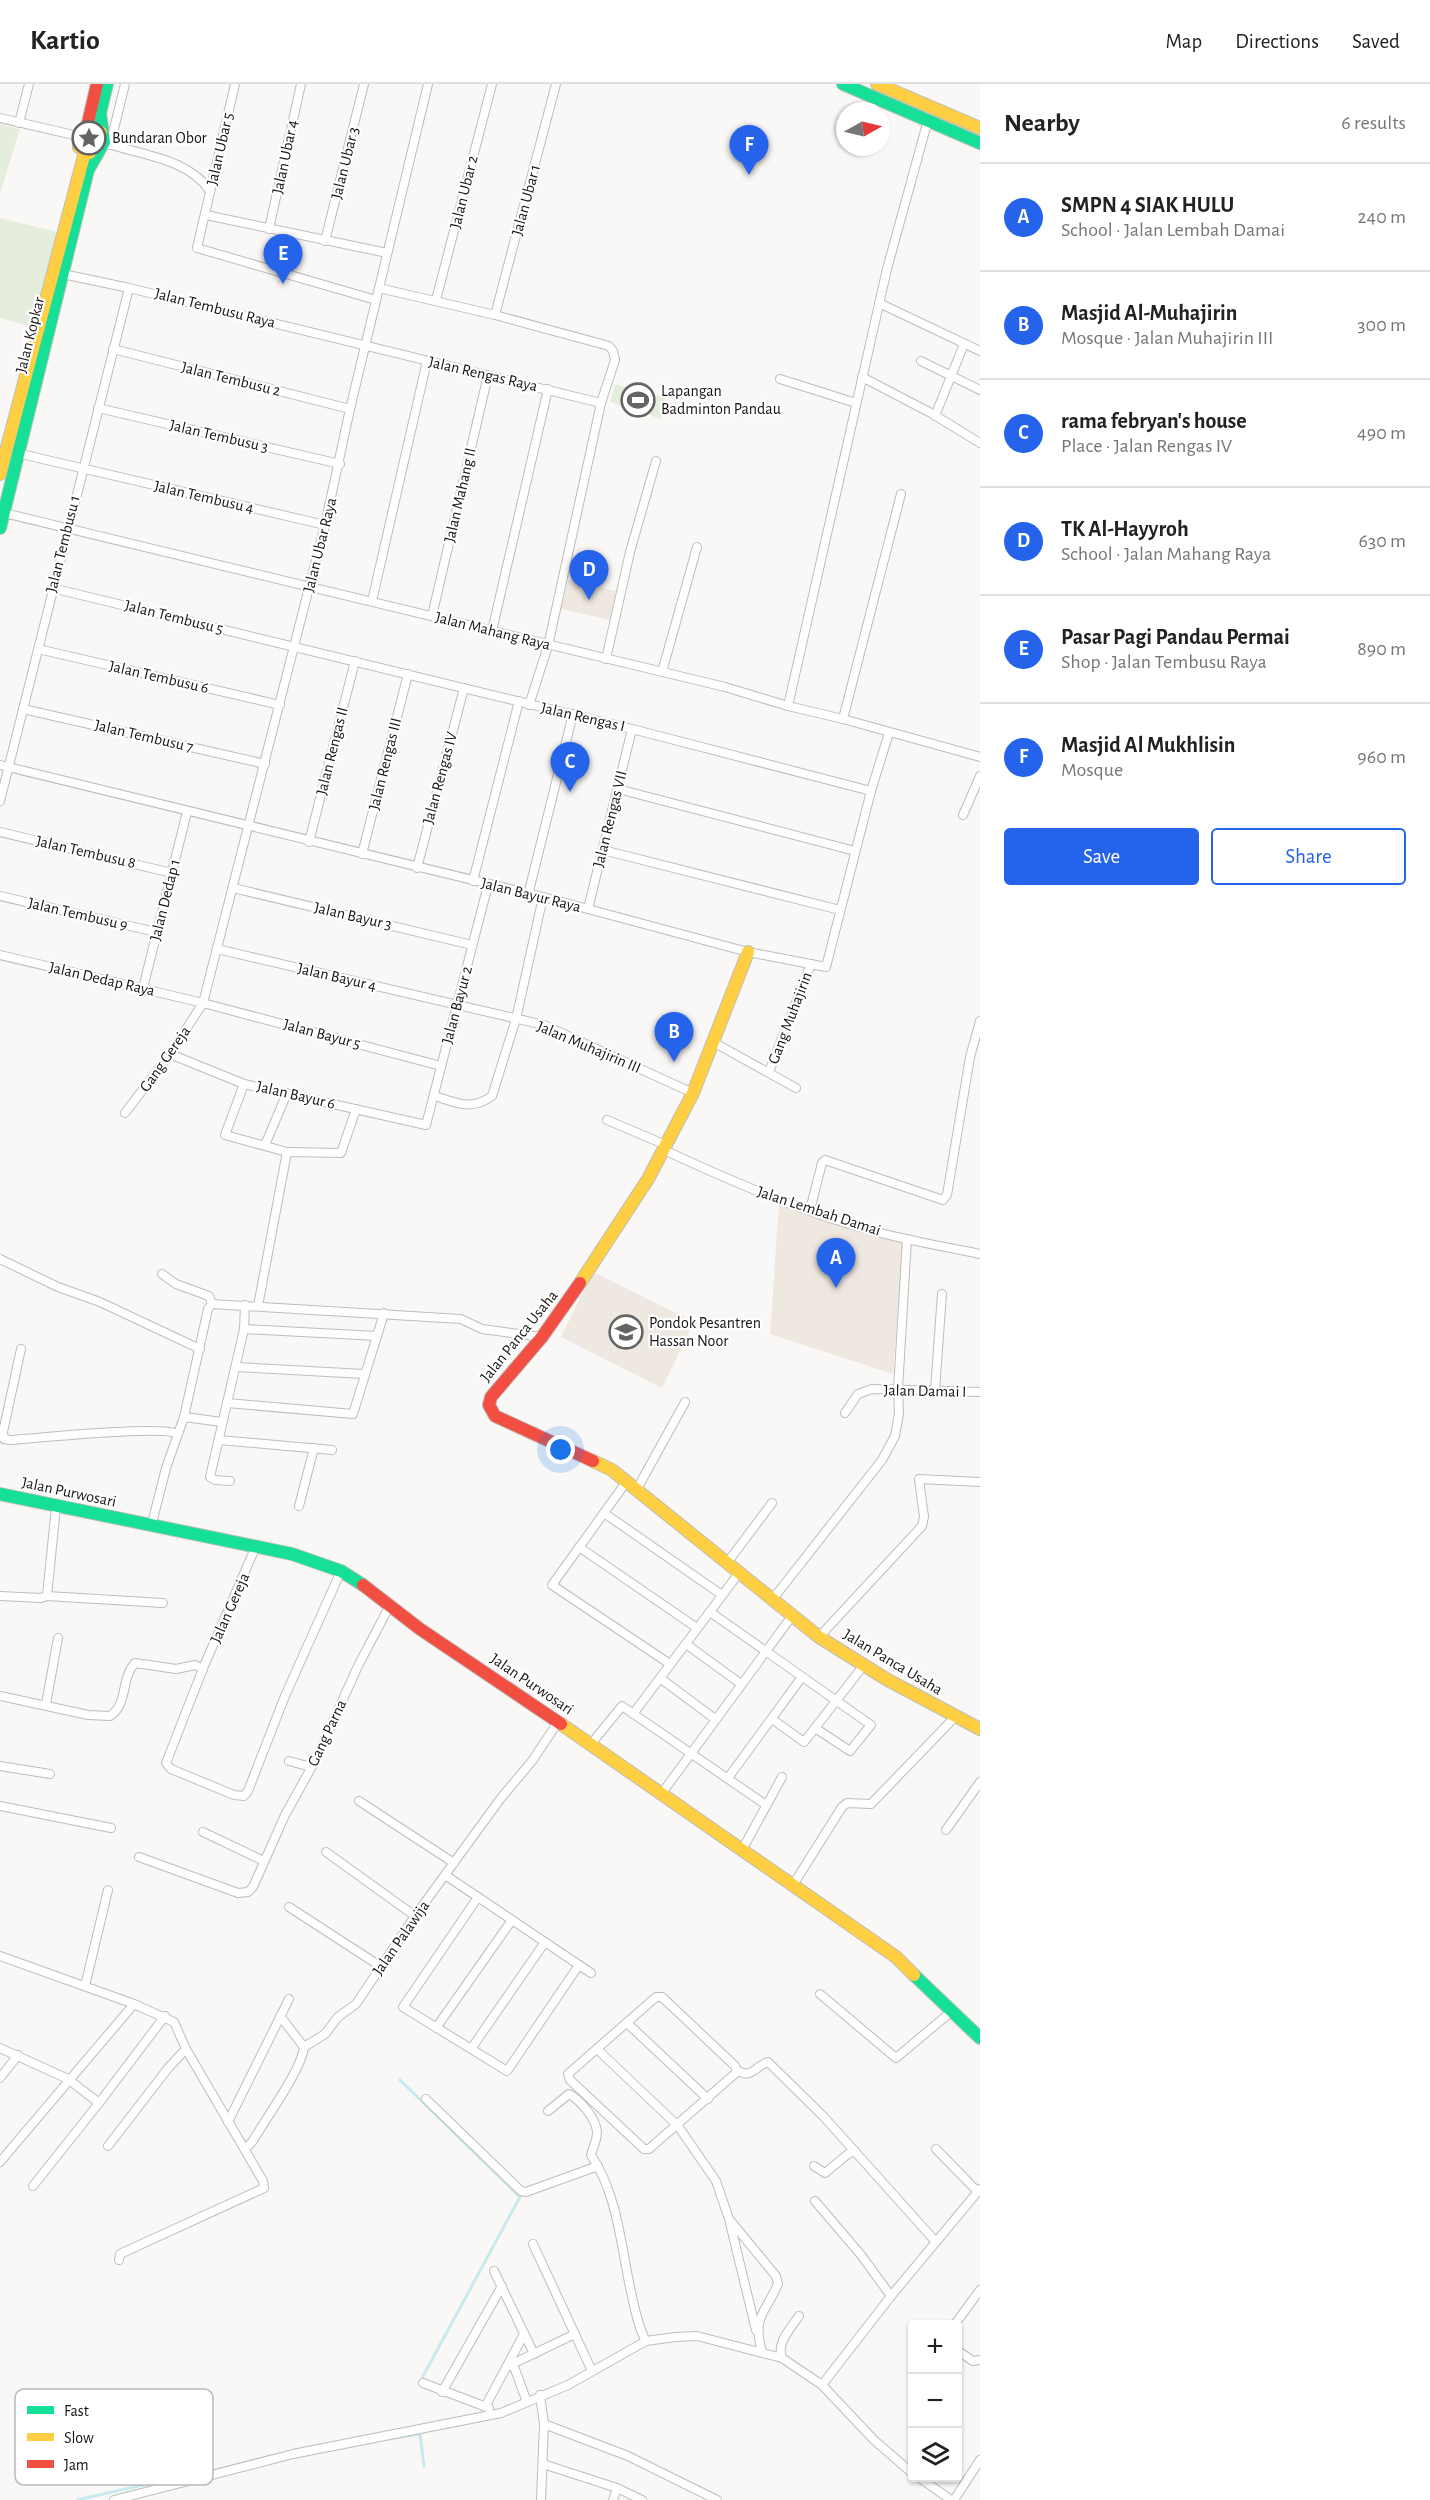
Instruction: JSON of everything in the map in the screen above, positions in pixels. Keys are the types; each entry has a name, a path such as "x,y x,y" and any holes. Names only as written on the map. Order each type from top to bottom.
{"street":[{"path":"19,123 29,84"},
{"path":"97,84 78,143 99,145 187,170 196,174 210,191"},
{"path":"99,145 100,113 107,84"},
{"path":"99,145 125,84"},
{"name":"Jalan Ubar 5","path":"236,84 197,247 199,250 376,300"},
{"name":"Jalan Ubar 4","path":"269,229 301,84"},
{"name":"Jalan Ubar 3","path":"326,241 364,84"},
{"name":"Jalan Ubar Raya","path":"203,1003 340,464 350,409 428,84"},
{"name":"Jalan Ubar 2","path":"436,300 492,84"},
{"name":"Jalan Ubar 1","path":"495,315 556,84"},
{"path":"843,84 980,143"},
{"path":"885,86 980,128"},
{"path":"904,110 907,97"},
{"path":"0,118 19,123 83,131 95,128 99,145"},
{"path":"788,706 879,303 928,120"},
{"name":"Jalan Kopkar","path":"0,528 2,512 88,170 99,145"},
{"name":"Jalan Kopkar","path":"0,474 99,145"},
{"path":"206,215 387,253"},
{"name":"Jalan Tembusu Raya","path":"63,274 129,288 366,347"},
{"name":"Jalan Tembusu 1","path":"0,801 4,766 23,709 129,288"},
{"path":"379,288 495,315 609,346 613,351 615,360 601,403 548,646 529,705"},
{"path":"879,303 980,351"},
{"path":"935,416 964,344"},
{"name":"Jalan Rengas Raya","path":"366,347 601,403"},
{"name":"Jalan Tembusu 2","path":"113,349 350,409"},
{"path":"372,601 427,361"},
{"path":"921,361 980,390"},
{"name":"Jalan Mahang II","path":"432,616 488,375"},
{"path":"862,377 980,443"},
{"path":"780,379 856,403"},
{"path":"492,631 548,389"},
{"name":"Jalan Tembusu 3","path":"98,408 340,464"},
{"name":"Jalan Tembusu 4","path":"17,453 325,525"},
{"path":"606,659 630,552 656,461"},
{"path":"843,719 901,494"},
{"name":"Jalan Mahang Raya","path":"2,512 725,687 980,757"},
{"path":"662,672 697,547"},
{"name":"Jalan Tembusu 5","path":"52,588 295,647"},
{"name":"Jalan Rengas I","path":"295,647 573,714 871,790"},
{"name":"Jalan Tembusu 6","path":"38,649 280,705"},
{"name":"Jalan Rengas II","path":"309,842 355,661"},
{"name":"Jalan Rengas III","path":"362,855 408,674"},
{"name":"Jalan Rengas IV","path":"417,868 464,688"},
{"path":"473,881 519,701"},
{"name":"Jalan Tembusu 7","path":"23,709 265,764"},
{"path":"528,894 573,714"},
{"name":"Jalan Rengas VII","path":"588,909 632,729"},
{"path":"811,964 826,967 871,790 889,733"},
{"name":"Jalan Bayur Raya","path":"4,766 362,855 543,897 748,952 811,964"},
{"path":"963,814 980,776"},
{"path":"618,789 855,851"},
{"name":"Jalan Dedap 1","path":"143,988 187,812"},
{"name":"Jalan Tembusu 8","path":"0,832 172,873"},
{"path":"603,850 840,910"},
{"name":"Jalan Bayur 2","path":"426,1125 488,885"},
{"name":"Jalan Bayur 3","path":"233,888 472,945"},
{"name":"Jalan Tembusu 9","path":"0,896 156,932"},
{"path":"435,1096 465,1105 474,1105 492,1096 516,1019 543,897"},
{"name":"Jalan Bayur 4","path":"217,950 516,1019"},
{"name":"Jalan Panca Usaha","path":"748,952 693,1094 665,1148 597,1259 542,1337 491,1396 490,1411 495,1416 612,1470 819,1637 864,1665 980,1729"},
{"name":"Jalan Dedap Raya","path":"0,955 203,1003"},
{"name":"Gang Muhajirin","path":"769,1072 811,964"},
{"name":"Gang Gereja","path":"126,1113 170,1054 203,1003"},
{"name":"Jalan Bayur 5","path":"203,1003 441,1066"},
{"name":"Jalan Muhajirin III","path":"516,1019 544,1025 693,1094"},
{"path":"810,1210 822,1163 825,1160 943,1200 947,1194 970,1058 980,1021"},
{"path":"712,1042 796,1088"},
{"name":"Jalan Bayur 6","path":"170,1054 244,1084 426,1125"},
{"path":"244,1084 225,1135 240,1141 265,1145 287,1152 341,1153 356,1109"},
{"path":"265,1145 287,1093"},
{"name":"Jalan Lembah Damai","path":"607,1120 711,1173 810,1210 907,1239 980,1254"},
{"path":"258,1306 287,1152"},
{"path":"772,1600 882,1460 896,1436 907,1239"},
{"path":"0,1259 58,1287 100,1302 200,1349"},
{"path":"162,1274 176,1284 209,1296 212,1304"},
{"path":"935,1390 942,1294"},
{"path":"212,1304 461,1319 482,1329 542,1337"},
{"path":"152,1527 166,1468 184,1417 208,1309 212,1304"},
{"path":"230,1481 215,1480 210,1477 244,1329 245,1305"},
{"path":"227,1403 353,1414 384,1313"},
{"path":"244,1329 377,1336"},
{"path":"21,1349 3,1432 4,1438 11,1440 148,1430 173,1430 178,1434"},
{"path":"236,1367 364,1374"},
{"name":"Jalan Damai I","path":"845,1413 862,1391 898,1389 980,1392"},
{"path":"670,1664 552,1586 604,1513 632,1485 686,1402"},
{"path":"184,1417 222,1422"},
{"path":"219,1440 332,1450"},
{"path":"299,1506 314,1449"},
{"path":"819,1637 922,1526 924,1517 919,1479 980,1482"},
{"name":"Jalan Purwosari","path":"0,1494 56,1508 256,1546 314,1560 341,1571 420,1629 591,1744 896,1957 980,2038"},
{"path":"727,1563 772,1503"},
{"path":"47,1596 56,1508"},
{"path":"604,1513 722,1595"},
{"name":"Jalan Gereja","path":"256,1546 166,1762 171,1768 234,1795 244,1796 248,1791 285,1696 341,1571"},
{"path":"579,1547 697,1628"},
{"path":"633,1714 739,1573"},
{"path":"0,1596 41,1598 47,1596 163,1603"},
{"name":"Gang Parna","path":"139,1857 243,1894 253,1887 285,1815 390,1605"},
{"path":"710,1612 871,1725 850,1751 815,1728"},
{"path":"662,1793 792,1616"},
{"path":"46,1704 58,1638"},
{"path":"686,1644 741,1684"},
{"path":"0,1696 88,1714 110,1716 120,1707 129,1671 135,1663 176,1669 193,1665 203,1669"},
{"path":"772,1719 804,1742 864,1665"},
{"path":"728,1778 802,1677"},
{"path":"660,1678 715,1719"},
{"path":"591,1744 622,1706 766,1805"},
{"path":"793,1885 842,1807 847,1803 871,1804 956,1717"},
{"name":"Jalan Palawija","path":"304,2047 325,2034 338,2017 356,2004 415,1916 501,1798 532,1761 558,1722"},
{"path":"289,1761 311,1767"},
{"path":"0,1766 50,1774"},
{"path":"742,1850 782,1777"},
{"path":"946,1830 980,1782"},
{"path":"359,1801 454,1863"},
{"path":"0,1806 111,1828"},
{"path":"203,1832 264,1861"},
{"path":"326,1852 415,1916"},
{"path":"445,1875 591,1973"},
{"path":"85,1986 108,1890"},
{"path":"477,1897 403,2007 507,2071 579,1965"},
{"path":"289,1907 380,1966"},
{"path":"436,2028 512,1920"},
{"path":"471,2049 545,1942"},
{"path":"0,1956 134,2004 174,2022 186,2049 263,2181 264,2188 120,2254 119,2260"},
{"path":"820,1995 896,2058 952,2011"},
{"path":"737,2070 733,2077 649,2149 644,2149 570,2080 568,2074 656,1997 662,1997 743,2074 749,2074 761,2064 768,2062 855,2151 936,2242"},
{"path":"228,2121 290,1999"},
{"path":"0,2162 68,2079 134,2004"},
{"path":"33,2186 165,2016"},
{"path":"245,2149 252,2142 303,2055 304,2047 280,2016"},
{"path":"627,2023 708,2099"},
{"path":"0,2048 68,2079 99,2103"},
{"path":"108,2146 169,2067 186,2049"},
{"path":"597,2049 678,2126 716,2181 729,2218 762,2352"},
{"path":"0,2078 18,2055"},
{"path":"548,2111 569,2094 585,2108 596,2126 596,2143 591,2156 598,2166 611,2197 634,2308 646,2341"},
{"path":"426,2099 521,2191 526,2192 598,2166"},
{"path":"822,2385 891,2296 979,2190 936,2149"},
{"path":"814,2166 825,2173 855,2151"},
{"path":"815,2201 861,2255 891,2296"},
{"path":"729,2218 776,2276 778,2283 760,2317 757,2333"},
{"path":"533,2244 592,2371"},
{"path":"494,2271 534,2354"},
{"path":"442,2392 502,2286"},
{"path":"959,2320 980,2290"},
{"path":"782,2358 781,2345 799,2316"},
{"path":"485,2407 524,2334"},
{"path":"509,2365 575,2334"},
{"path":"213,2475 293,2454 501,2413 568,2385 646,2341 697,2336 782,2358 822,2385 874,2440 908,2469"},
{"path":"962,2354 973,2361 980,2361"},
{"path":"509,2365 527,2402"},
{"path":"423,2383 501,2413"},
{"path":"540,2395 544,2424 541,2500"},
{"path":"544,2424 628,2456 717,2500"},
{"path":"926,2482 952,2500 980,2460"},
{"path":"543,2464 617,2488 642,2500"},
{"path":"114,2500 172,2485"},
{"path":"613,2500 617,2488"}],"shaded area":[{"path":"568,580 616,591 610,620 561,609"},
{"path":"779,1203 903,1242 893,1374 770,1334"},
{"name":"Pondok Pesantren Hassan Noor","path":"593,1272 694,1322 662,1388 561,1337"}],"green space":[{"path":"0,124 20,129 0,194"},
{"path":"0,218 57,232 33,327 0,318"},
{"name":"Lapangan Badminton Pandau","path":"615,384 665,398 661,419 610,402"}],"waterway":[{"path":"400,2080 520,2197 422,2378"},
{"path":"388,2439 420,2434 424,2466"},
{"path":"77,2500 143,2485"}],"traffic: fast":[{"path":"0,528 88,170 104,142 100,113 107,84"},
{"path":"843,84 980,143"},
{"path":"0,1494 292,1554 341,1571 363,1585"},
{"path":"914,1975 980,2038"}],"traffic: slow":[{"path":"877,84 980,128"},
{"path":"90,153 79,147 80,133 91,127 101,132"},
{"path":"0,474 85,152"},
{"path":"580,1283 648,1179 693,1093 748,952"},
{"path":"593,1461 612,1470 819,1637 886,1679 980,1729"},
{"path":"561,1724 896,1957 914,1975"}],"traffic: jam":[{"path":"87,127 97,84"},
{"path":"580,1283 542,1337 491,1397 489,1405 495,1416 593,1461"},
{"path":"363,1585 420,1629 561,1724"}],"place":[{"name":"Bundaran Obor","path":"89,138"},
{"name":"Masjid Al Mukhlisin","path":"749,175"},
{"name":"Pasar Pagi Pandau Permai","path":"283,284"},
{"name":"Lapangan Badminton Pandau","path":"638,400"},
{"name":"TK Al-Hayyroh","path":"589,600"},
{"name":"rama febryan's house","path":"570,792"},
{"name":"Masjid Al-Muhajirin","path":"674,1062"},
{"name":"SMPN 4 SIAK HULU","path":"836,1288"},
{"name":"Pondok Pesantren Hassan Noor","path":"626,1332"}]}
